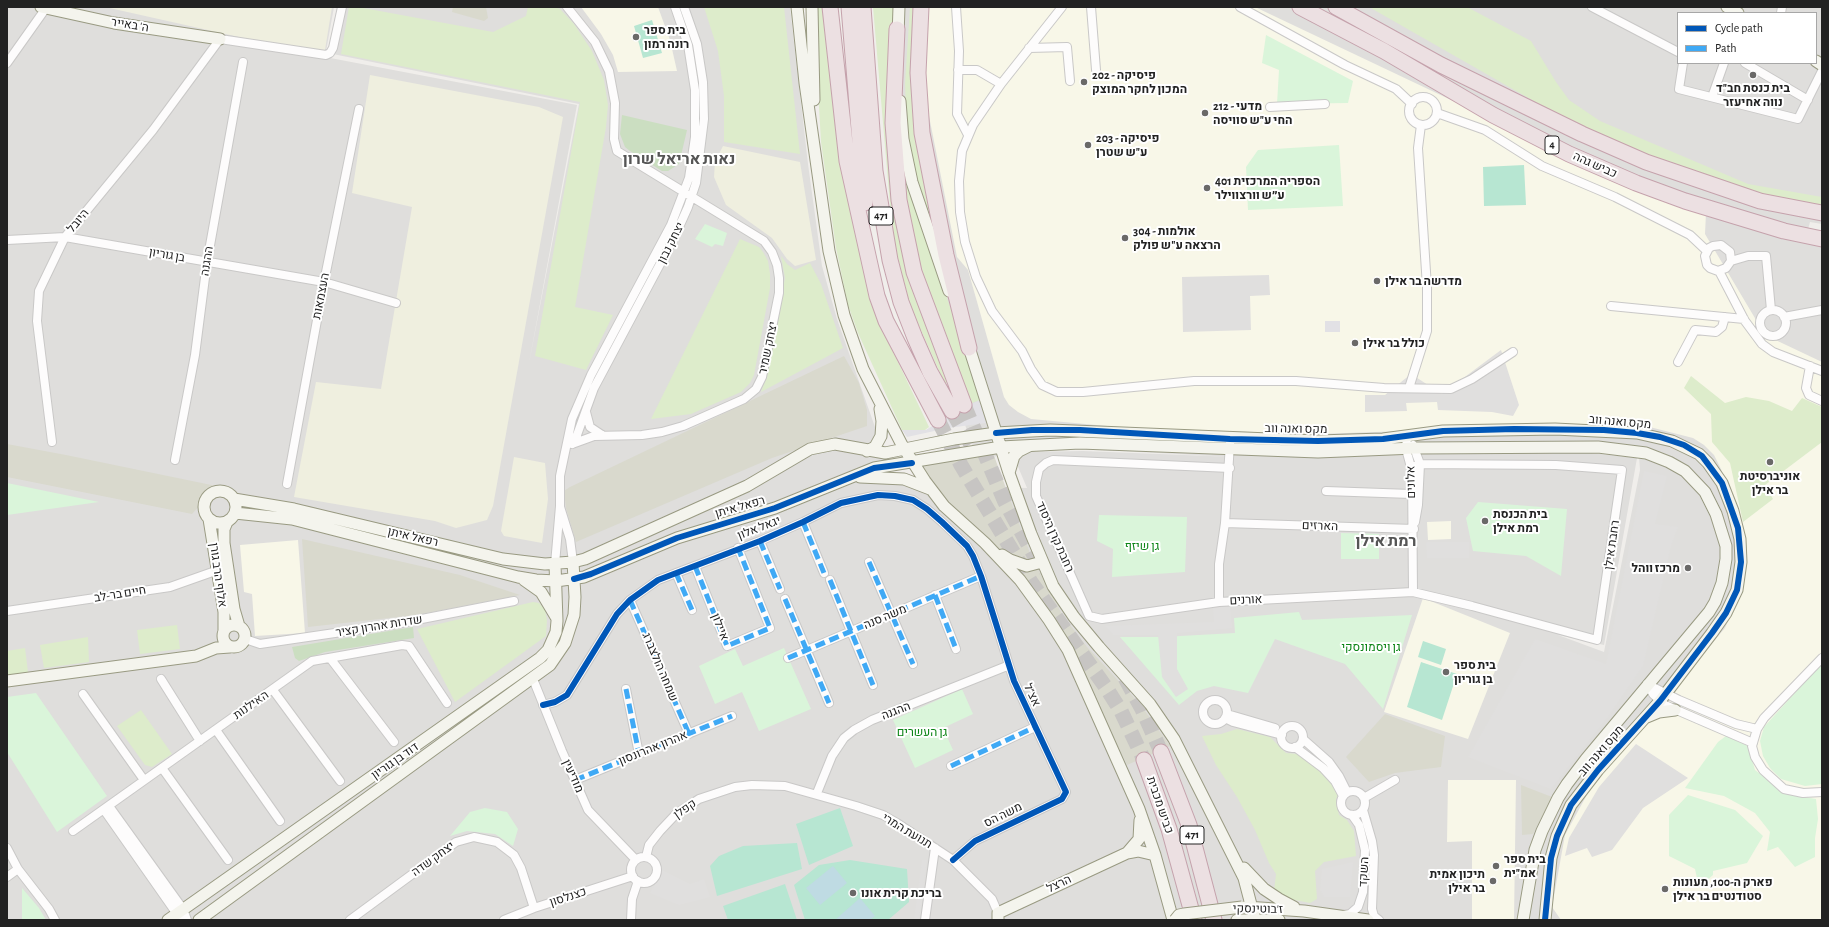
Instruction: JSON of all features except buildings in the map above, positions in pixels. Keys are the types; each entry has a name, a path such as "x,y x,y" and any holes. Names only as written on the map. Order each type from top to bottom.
{"highway":[{"path":"830,7 847,161 866,252 877,296 886,321 909,365"},
{"name":"471","path":"849,7 860,166 869,234 880,285 891,319 909,365 938,420"},
{"name":"471","path":"863,7 875,171 890,260 901,302 930,372 958,408 914,272 899,200 893,123 897,29"},
{"path":"921,7 918,56 922,133 946,254 969,348"},
{"path":"1293,7 1329,23"},
{"name":"כביש גהה","path":"1300,7 1384,51 1493,115 1569,154 1636,183 1685,201 1784,231 1822,239"},
{"name":"כביש גהה","path":"1336,7 1440,65 1582,134 1646,162 1760,201 1822,213"},
{"path":"1352,7 1396,40"},
{"name":"כביש מכבית","path":"1161,752 1189,825 1214,920"},
{"name":"כביש מכבית","path":"1144,760 1169,829 1194,920"}],"main road":[{"path":"797,7 805,83 831,262 844,316 859,358 877,398 912,463 931,489 953,514 985,543 1029,591 1060,635 1139,809 1156,855 1174,920"},
{"path":"812,7 814,117 820,188"},
{"path":"899,7 897,29 900,105 907,159 922,215 969,348 1000,447 1042,562 1053,586 1074,617 1150,704 1167,728 1244,878 1247,920"},
{"path":"1727,7 1736,12"},
{"name":"ה' באייר","path":"43,8 114,23 220,38"},
{"path":"866,451 874,447 881,436 882,421 877,398"},
{"name":"מקס ואנה ווב","path":"996,433 1032,430 1080,430 1318,452 1411,448 1598,447 1646,453 1669,462 1685,471 1695,480 1704,492 1721,528 1726,546 1725,570 1715,602 1572,776 1550,811 1532,862 1523,920"},
{"name":"מקס ואנה ווב","path":"1000,447 1032,444 1080,443 1230,444 1407,436 1429,432 1484,430 1604,430 1660,437 1684,445 1702,456 1722,483 1733,511 1740,539 1740,576 1737,590 1726,613 1663,697 1594,775 1564,818 1551,858 1544,920"},
{"name":"רפאל איתן","path":"234,500 294,509 515,561 534,564 554,564 585,559 747,486 810,449 835,444 866,451 885,453 927,444 996,433"},
{"path":"912,463 927,444"},
{"path":"1009,473 1015,454 1032,444"},
{"name":"רפאל איתן","path":"235,513 308,523 518,577 556,581 574,579 591,574 677,538 762,512 879,467 912,463 1000,447"},
{"path":"855,477 904,479 931,489"},
{"path":"222,492 231,496 234,500 236,504 235,513 227,522 216,523 210,519 204,509 204,504 209,496 222,492"},
{"name":"אלוף הרב גורן","path":"210,519 225,620 223,632"},
{"name":"אלוף הרב גורן","path":"227,522 224,543 226,562 234,609 239,626"},
{"path":"985,543 1019,564 1027,566 1042,562"},
{"name":"יצחק נבון","path":"573,562 574,579"},
{"name":"דוד בן גוריון","path":"177,916 540,658 552,643 556,632 556,581 554,564"},
{"path":"518,577 541,592 557,620"},
{"name":"דוד בן גוריון","path":"199,920 550,666 565,643 574,615 574,579"},
{"path":"7,681 196,656 207,652 237,647 245,639 244,632 239,626 229,626 223,632 216,644 207,652"},
{"path":"223,632 224,642 230,647"},
{"path":"1641,721 1654,714 1675,710"},
{"path":"1127,853 1139,839 1139,809"},
{"path":"1127,853 1138,851 1156,855"},
{"name":"הרצל","path":"998,916 1127,853"},
{"path":"1233,854 1251,877 1264,889 1286,903 1304,910"},
{"name":"ז'בוטינסקי","path":"1174,920 1179,915 1184,914 1247,907 1304,910 1368,920"},
{"name":"ז'בוטינסקי","path":"1247,920 1279,920"}],"street":[{"path":"220,38 320,55 330,53 333,48 342,7"},
{"name":"יצחק שמיר","path":"567,7 595,42 609,71 615,103 614,139 617,151 764,241 772,252 778,265 779,293 762,377 756,389 744,399 683,426 642,435 588,437 572,444"},
{"name":"יצחק נבון","path":"554,564 560,506 558,485 572,419 588,382 671,225 689,178 695,137 695,90 688,45 675,7"},
{"name":"יצחק נבון","path":"563,461 572,444 594,388 675,236 692,197 696,183 703,139 704,100 696,44 684,7"},
{"path":"956,7 959,51 957,114 968,135"},
{"path":"1062,7 1001,84 973,124 962,151 959,181 960,212 965,242 976,277 992,311 1022,351 1031,369 1042,385 1058,392 1083,392 1194,381 1296,381 1451,389 1472,379 1513,352"},
{"path":"1091,7 1096,70"},
{"path":"1240,7 1346,65 1396,89 1412,104"},
{"path":"1592,7 1677,51"},
{"path":"7,63 43,8"},
{"name":"היובל","path":"52,442 37,321 39,291 65,237 153,130 220,38"},
{"path":"1029,48 1067,47 1070,82"},
{"name":"ההגנה","path":"174,460 195,355 206,262 243,62"},
{"path":"1683,64 1679,88 1798,119 1822,71"},
{"path":"1712,97 1724,64"},
{"path":"1746,64 1808,100"},
{"path":"958,70 977,70 1001,84"},
{"path":"1421,98 1429,99 1435,105 1436,114 1433,121 1425,125 1416,123 1410,116 1412,104 1421,98"},
{"path":"1270,108 1325,104"},
{"name":"העצמאות","path":"286,484 324,282 359,109"},
{"path":"1436,114 1485,130 1542,166 1615,197 1690,235 1707,251"},
{"path":"1409,388 1427,331 1418,148 1421,125"},
{"name":"בן גוריון","path":"7,240 65,237 324,282 396,303"},
{"path":"1731,261 1730,252 1724,246 1717,245 1707,251 1705,256 1707,264 1714,270 1719,271 1726,268 1731,261 1748,256 1766,256 1771,310"},
{"path":"1719,271 1744,319 1762,344 1773,352 1822,371"},
{"path":"1611,306 1744,319"},
{"path":"1771,310 1779,311 1784,317 1785,326 1780,333 1772,336 1768,335 1761,329 1760,321 1764,313 1771,310"},
{"path":"1784,317 1822,310"},
{"path":"1678,362 1695,330 1716,332 1722,327 1725,317"},
{"path":"1810,366 1806,388 1809,395 1822,401"},
{"path":"586,409 590,427 595,432 605,436"},
{"name":"אלונים","path":"1407,436 1416,465 1418,505 1414,529"},
{"name":"אורנים","path":"1230,444 1230,468 1225,523 1219,564 1219,602 1413,592"},
{"name":"רחבת קרן היסוד","path":"1219,602 1102,619 1089,616 1036,496 1036,482 1039,469 1046,463 1053,460 1230,468"},
{"name":"אלונים","path":"1413,592 1414,529 1411,494 1416,465"},
{"name":"רחבת אילן","path":"1413,592 1472,606 1597,640 1622,470 1556,465 1416,465"},
{"path":"1326,490 1411,494"},
{"name":"יגאל אלון","path":"543,704 555,702 567,695 610,624 630,600 658,580 738,548 760,541 842,503 863,497 884,495 909,499 927,509 967,546 982,576 989,599"},
{"name":"יצחק נבון","path":"560,506 570,539 573,562"},
{"path":"803,522 824,573"},
{"name":"הארזים","path":"1225,523 1414,529"},
{"path":"760,541 780,589"},
{"name":"איילון","path":"695,566 727,646 770,628 738,548"},
{"name":"חיים בר-לב","path":"7,611 170,587 218,571 226,562"},
{"path":"869,562 913,664"},
{"path":"676,573 692,610"},
{"name":"משה סנה","path":"788,658 982,576"},
{"path":"830,580 873,685"},
{"path":"935,595 956,649"},
{"path":"785,599 829,702"},
{"name":"אצ\"ל","path":"989,599 1007,666 1065,789 1065,795"},
{"name":"שמחה הולצברג","path":"630,600 689,734"},
{"name":"שדרות אהרון קציר","path":"245,639 260,644 396,624 514,601"},
{"name":"האילנות","path":"73,831 312,662 402,644 409,646 447,703"},
{"path":"330,658 394,742"},
{"path":"1822,658 1764,718 1757,729 1752,743 1755,757 1762,770 1784,789 1803,793 1822,792"},
{"name":"ההגנה","path":"817,794 832,756 844,738 854,730 872,720 1007,666"},
{"name":"מודיעין","path":"533,678 588,810 636,860"},
{"path":"161,679 200,741"},
{"path":"1647,684 1663,697 1675,710 1752,743"},
{"path":"626,689 639,754"},
{"path":"272,690 340,781"},
{"path":"83,694 144,780"},
{"path":"1663,697 1679,700 1736,724 1757,729"},
{"name":"אהרון אהרונסון","path":"575,780 732,716"},
{"path":"1226,716 1233,722 1282,733"},
{"path":"1282,733 1287,727 1295,726 1302,732 1303,739 1329,762 1339,776 1345,794 1341,802 1342,809 1352,815 1360,813 1363,810 1365,802 1364,798 1358,792 1345,794"},
{"path":"951,766 1035,727"},
{"path":"216,730 280,821"},
{"path":"1282,733 1284,744 1295,747 1323,768 1345,794"},
{"path":"1295,747 1298,746 1303,739"},
{"path":"162,768 228,860"},
{"path":"1364,798 1395,780"},
{"name":"תנועת המרי","path":"743,786 773,784 795,787 883,815 953,860 992,899 998,916"},
{"name":"קפלן","path":"646,857 648,849 656,836 683,809 720,791 743,786"},
{"name":"משה הס","path":"953,860 975,841 1062,799 1065,795"},
{"path":"106,808 177,916 187,920"},
{"name":"השקד","path":"1363,810 1372,841 1374,855 1372,909 1374,916 1380,920"},
{"name":"השקד","path":"1338,916 1350,914 1356,910 1361,901 1363,892 1366,865 1365,850 1359,825 1352,815"},
{"name":"יצחק שדה","path":"350,920 456,842 474,837 497,842 514,855 521,868 534,908"},
{"path":"7,848 18,869 49,909 55,920"},
{"path":"925,920 935,848"},
{"path":"630,920 635,879 631,870 636,860 646,857 655,864 655,876 648,882 635,879"},
{"path":"7,877 18,869"},
{"name":"כצנלסון","path":"504,920 534,908 635,879"}],"shaded area":[{"path":"7,7 334,7 325,57 577,105 529,363 579,104 328,53 337,7 790,7 808,164 822,266 837,319 895,484 1027,488 1016,462 1024,452 1083,451 1235,457 1042,447 978,460 947,376 899,219 876,7 1822,7 1822,224 1810,222 1805,240 1822,243 1822,920 7,920","holes":["1434,449 1615,451 1639,456 1640,470 1604,652 1558,635 1604,645 1637,458 1573,451 1371,455"]},
{"path":"453,7 486,7 488,18 484,21 452,12"},
{"name":"בית ספר רונה רמון","path":"581,7 658,7 670,40 677,71 618,72 613,55 601,34"},
{"name":"אוניברסיטת בר אילן","path":"926,7 1255,7 1489,118 1706,213 1705,234 1765,335 1822,362 1822,920 1561,920 1552,907 1565,835 1595,780 1725,628 1735,606 1743,541 1721,469 1714,455 1704,445 1693,438 1634,423 1318,434 1129,428 1031,419 1018,412 1009,405 1004,397 968,270 957,257 928,111 923,30"},
{"path":"1269,275 1270,295 1250,296 1251,330 1183,332 1182,277"},
{"path":"1325,321 1340,321 1340,332 1325,332"},
{"path":"1501,350 1519,405 1513,416 1492,412 1438,410 1437,402 1406,403 1407,411 1365,412 1365,395 1385,395 1411,374 1442,394"},
{"path":"844,356 859,383 867,410 867,426 772,458 576,542 566,508 564,491"},
{"path":"980,400 986,423 948,428 907,437 902,430 926,430 953,413"},
{"path":"7,444 226,488 210,494 192,514 7,477"},
{"path":"993,453 1031,556 1063,616 1087,647 1140,704 1170,746 1127,765 1064,635 940,494 919,466"},
{"path":"1644,471 1667,476 1655,524 1678,527 1671,546 1643,666 1608,717 1551,789 1468,757 1535,639 1606,664"},
{"path":"1451,521 1451,539 1428,540 1427,522"},
{"path":"302,539 460,575 520,595 416,615 308,627"},
{"path":"298,540 305,633 255,636 252,594 244,592 240,545"},
{"path":"1426,542 1469,542 1469,558 1427,558"},
{"name":"בית ספר בן גוריון","path":"1423,598 1510,633 1468,739 1384,712"},
{"path":"1230,606 1232,628 1177,633 1177,669 1188,689 1176,697 1162,677 1158,635 1113,635 1105,626 1214,622 1213,608"},
{"path":"1385,714 1445,736 1441,767 1395,773 1369,782 1346,757"},
{"path":"1636,744 1688,778 1643,808 1612,850 1592,857 1587,848 1565,856 1569,838 1599,787"},
{"name":"תיכון אמית בר אילן","path":"1448,780 1516,780 1514,920 1472,920 1472,841 1447,842"},
{"path":"1521,785 1552,797 1533,834 1522,835"},
{"path":"922,860 927,860 919,920 914,920"},
{"path":"1353,862 1350,897 1324,897 1320,890 1322,869"},
{"path":"662,870 690,884 704,879 710,897 679,905 650,893"}],"green space":[{"path":"105,7 332,7 324,56"},
{"path":"349,7 358,7 493,32 526,16 528,7 554,7 560,9 574,24 592,51 604,80 608,105 606,127 575,307 613,315 586,370 535,356 580,102 341,54"},
{"path":"704,7 784,7 800,154 724,142 724,96 718,51"},
{"path":"818,7 824,7 845,184 865,277 875,311 929,427 925,430 902,430 858,333 848,305 836,248 821,142 818,89"},
{"path":"873,7 894,7 890,72 904,257 919,307 947,383 945,384 911,308 893,239"},
{"path":"910,7 917,7 914,33 946,263 918,188 907,131 905,84"},
{"path":"1369,7 1467,7 1531,41 1569,100 1600,121 1748,184 1822,197 1822,207 1774,199 1626,148 1574,124"},
{"path":"652,20 662,53 643,58 634,26"},
{"path":"1266,35 1353,81 1348,103 1277,104 1279,70 1262,63"},
{"path":"370,75 539,107 563,117 493,506 487,520 456,528 435,521 294,497 316,382 381,389 412,207 352,193"},
{"path":"622,115 687,130 679,164 668,171 662,171 625,147 620,134"},
{"path":"1339,145 1343,206 1248,210 1246,167 1258,150"},
{"path":"723,146 800,162 816,260 795,266 787,259 772,238 726,205 714,177 715,162"},
{"path":"1524,165 1526,205 1484,206 1483,167"},
{"path":"903,181 909,184 977,388 980,400 969,404 926,283 910,227"},
{"path":"705,224 727,233 723,246 715,244 712,247 695,239"},
{"path":"740,239 759,247 768,261 770,274 770,288 754,375 750,383 741,392 691,414 651,419"},
{"path":"781,256 787,264 795,270 810,263 821,284 843,348 761,392 766,379 785,278"},
{"path":"1691,376 1725,403 1746,397 1769,401 1792,411 1802,398 1822,407 1822,442 1765,485 1773,499 1743,522 1730,463 1712,442 1711,414 1684,388"},
{"path":"514,457 545,463 548,499 542,543 504,536 501,531"},
{"path":"7,483 99,502 7,515"},
{"path":"1478,502 1567,509 1561,576 1526,556 1473,551 1466,518"},
{"name":"גן שיזף","path":"1099,515 1187,517 1185,572 1112,577 1113,549 1097,541"},
{"path":"1341,533 1379,534 1379,559 1341,559"},
{"path":"533,602 539,603 545,610 547,620 546,636 455,702 417,629"},
{"name":"גן ויסמונסקי","path":"1299,612 1302,620 1412,615 1383,709 1345,664 1275,639 1248,693 1214,686 1197,691 1179,705 1120,637 1162,637 1235,633 1234,618"},
{"path":"177,625 180,649 140,654 137,630"},
{"path":"413,627 414,638 325,652 299,661 295,658 292,647"},
{"path":"88,637 89,662 44,668 40,645"},
{"path":"1423,641 1446,649 1441,665 1418,657"},
{"path":"25,648 28,672 7,675 7,651"},
{"path":"784,648 811,709 759,731 742,692 715,704 699,666 735,649 743,666"},
{"path":"1421,662 1457,674 1442,720 1407,707"},
{"path":"1822,663 1822,784 1805,786 1781,779 1770,768 1763,756 1760,741 1764,727"},
{"name":"גן העשרים","path":"962,689 973,714 943,728 953,750 915,768 893,720"},
{"path":"36,693 107,796 57,832 7,752 7,697"},
{"path":"141,710 172,754 152,767 145,765 117,726"},
{"path":"1237,729 1270,737 1286,753 1297,754 1322,770 1338,793 1336,800 1339,815 1347,820 1354,831 1356,856 1324,862 1315,871 1317,899 1310,903 1290,899 1274,891 1276,874 1269,863 1255,830 1237,797 1216,765 1202,736 1221,734"},
{"path":"1726,736 1748,746 1755,770 1786,794 1816,799 1818,819 1815,838 1815,857 1795,867 1778,847 1767,851 1770,832 1755,813 1724,796 1685,788 1718,742"},
{"path":"1688,795 1735,810 1763,836 1747,863 1713,871 1713,875 1706,881 1697,878 1695,869 1669,856 1669,815"},
{"path":"485,808 507,812 518,829 513,846 495,834 467,831 450,836 470,812"},
{"path":"840,808 853,846 809,865 796,824"},
{"path":"797,843 802,869 717,896 710,866 719,856 743,846"},
{"name":"בריכת קרית אונו","path":"850,860 907,869 909,902 888,920 805,920 794,885 819,865"},
{"path":"785,884 797,920 728,920 723,906"},
{"path":"22,888 39,908 46,920 22,920"}],"water":[{"path":"833,866 847,883 820,905 806,888"},
{"path":"860,898 875,916 870,920 835,920"}],"tunnel":[{"path":"964,405 1005,502 1035,557 1045,570"},
{"path":"952,411 972,446"},
{"path":"938,420 961,465 1031,582 1121,711 1144,760"},
{"path":"1125,678 1142,709 1161,752"}],"marked path":[{"path":"803,522 824,573"},
{"path":"760,541 780,589"},
{"path":"695,566 727,646 770,628 738,548"},
{"path":"869,562 913,664"},
{"path":"676,573 692,610"},
{"path":"788,658 981,576"},
{"path":"830,580 873,685"},
{"path":"935,595 956,649"},
{"path":"785,599 829,703"},
{"path":"630,600 689,734"},
{"path":"626,689 639,754"},
{"path":"575,780 732,716"},
{"path":"951,766 1035,727"}],"cycle path":[{"path":"996,433 1032,430 1080,430 1230,439 1318,441 1383,439 1443,431 1514,429 1604,430 1660,437 1684,445 1702,456 1722,483 1738,528 1741,562 1737,590 1726,613 1660,701 1598,770 1571,805 1557,836 1551,858 1545,920"},
{"path":"574,579 591,574 677,538 775,508 874,468 912,463"},
{"path":"543,705 555,702 567,695 617,614 630,600 658,580 760,541 841,503 878,495 895,496 913,500 927,509 942,522 967,546 973,556 981,576 1014,681 1066,792 1062,799 975,841 953,860"}],"place":[{"name":"בית ספר רונה רמון","path":"636,37"},
{"name":"בית כנסת חב\"ד נווה אחיעזר","path":"1753,75"},
{"name":"202 - פיסיקה המכון לחקר המוצק","path":"1084,82"},
{"name":"212 - מדעי החי ע\"ש סוויסה","path":"1205,113"},
{"name":"203 - פיסיקה ע\"ש שטרן","path":"1088,145"},
{"name":"401 הספריה המרכזית ע״ש וורצווילר","path":"1207,188"},
{"name":"304 - אולמות הרצאה ע\"ש פולק","path":"1125,238"},
{"name":"מדרשה בר אילן","path":"1377,281"},
{"name":"כולל בר אילן","path":"1355,343"},
{"name":"אוניברסיטת בר אילן","path":"1770,462"},
{"name":"בית הכנסת רמת אילן","path":"1485,521"},
{"name":"מרכז ווהל","path":"1688,568"},
{"name":"בית ספר בן גוריון","path":"1446,672"},
{"name":"בית ספר אמ\"ית","path":"1496,866"},
{"name":"תיכון אמית בר אילן","path":"1493,881"},
{"name":"פארק ה-100, מעונות סטודנטים בר אילן","path":"1665,889"},
{"name":"בריכת קרית אונו","path":"853,893"}],"district":[{"name":"נאות אריאל שרון","path":"679,159"},
{"name":"רמת אילן","path":"1386,541"}]}
